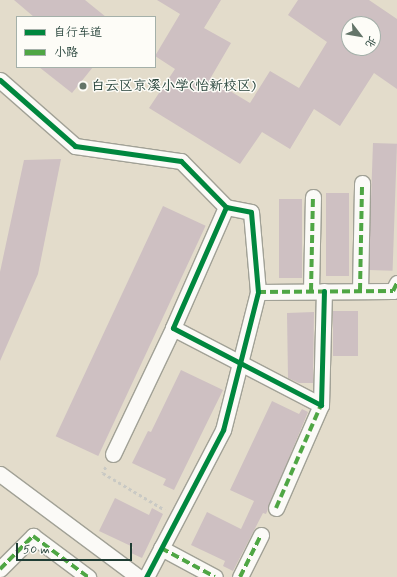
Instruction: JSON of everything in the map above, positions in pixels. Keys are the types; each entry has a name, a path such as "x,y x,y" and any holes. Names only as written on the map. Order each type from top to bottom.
{"street":[{"path":"0,80 75,146 181,161 226,207 251,212 258,292 223,430 146,577"},
{"path":"360,291 362,183"},
{"path":"276,508 321,405 314,197"},
{"path":"113,454 173,328 226,207"},
{"path":"258,292 393,291 397,283"},
{"path":"173,328 240,360 321,405"},
{"path":"0,474 138,577"},
{"path":"240,577 261,535"},
{"path":"0,570 33,536 88,577"},
{"path":"161,548 215,577"}],"path":[{"path":"103,473 166,510"}],"building":[{"path":"14,0 85,0 105,16 33,16"},
{"path":"157,0 221,0 204,28 231,43 210,79 250,103 270,71 299,88 327,42 288,15 298,0 369,0 397,19 397,89 374,73 340,126 314,109 290,149 262,132 240,164 149,108 175,69 156,57 180,14"},
{"path":"40,68 92,68 72,93"},
{"path":"373,143 397,144 393,271 369,270"},
{"path":"61,159 38,274 0,361 0,272 24,160"},
{"path":"326,193 349,193 349,276 326,276"},
{"path":"279,199 302,199 302,278 279,278"},
{"path":"163,206 206,226 98,456 56,436"},
{"path":"333,311 358,311 358,356 333,356"},
{"path":"314,312 313,383 299,383 288,378 287,313"},
{"path":"181,370 223,390 174,490 163,485 166,479 132,463 148,431 151,432"},
{"path":"272,401 299,414 302,409 308,412 266,514 263,513 233,571 223,566 225,561 191,545 207,512 241,529 254,501 230,490"},
{"path":"115,498 149,515 152,508 163,514 142,558 131,553 133,547 99,531"}],"marked path":[{"path":"360,291 362,183"},
{"path":"311,291 313,197"},
{"path":"258,292 393,291 397,283"},
{"path":"276,508 321,405"},
{"path":"240,577 261,535"},
{"path":"0,569 33,536 88,577"},
{"path":"161,548 215,577"}],"cycle path":[{"path":"0,80 75,146 181,161 226,207 251,212 258,292 223,430 146,577"},
{"path":"226,207 173,328 321,405 324,291"}],"place":[{"name":"白云区京溪小学(怡新校区)","path":"83,86"}]}
